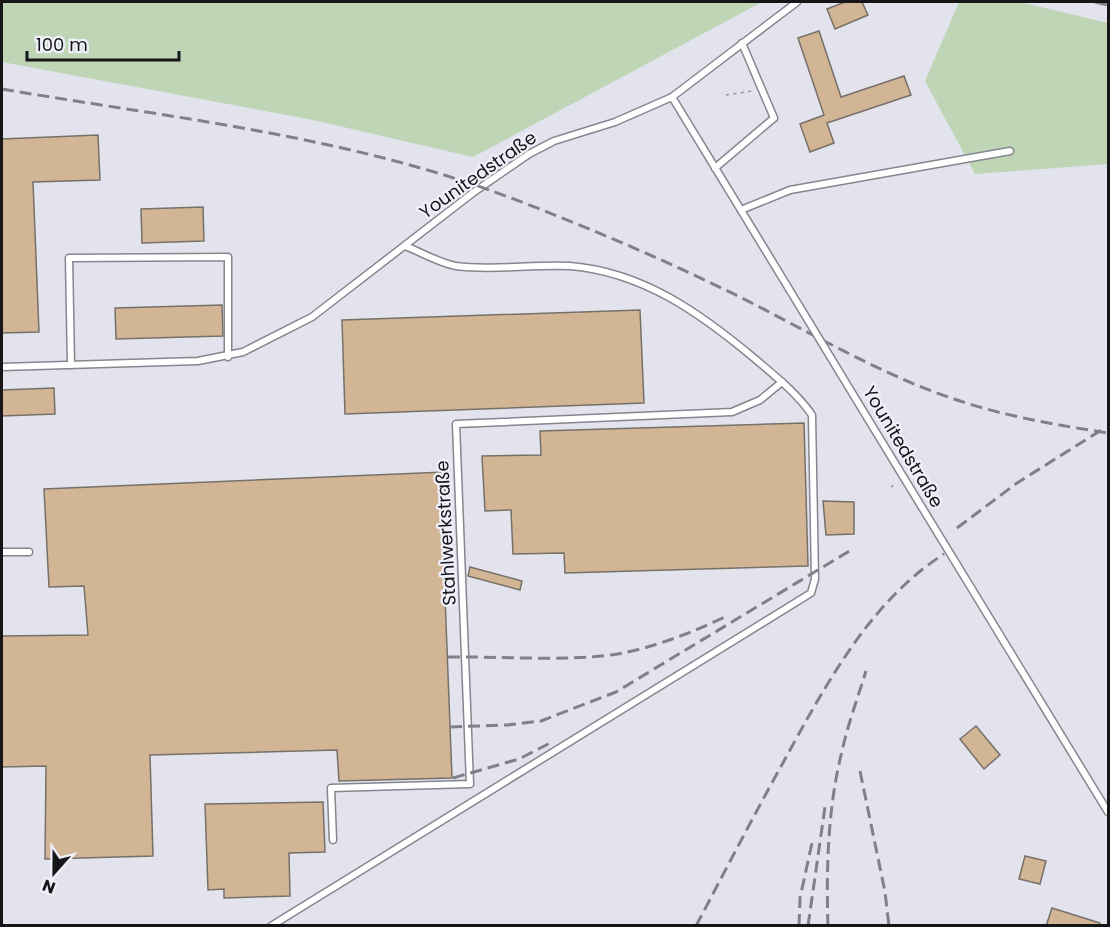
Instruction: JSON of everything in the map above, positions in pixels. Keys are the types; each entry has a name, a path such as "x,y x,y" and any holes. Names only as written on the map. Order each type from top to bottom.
{"lane":[{"name":"Younitedstraße","path":"405,246 529,154 554,141 615,122 672,97 796,2"},
{"path":"715,168 774,118 742,43"},
{"name":"Younitedstraße","path":"672,97 1108,812"},
{"path":"741,210 790,190 1010,151"},
{"path":"2,367 198,361 228,357 243,352 312,317 405,246 454,266 568,266 615,274 642,282 685,305 723,332 800,398 812,415 815,579 811,593 271,926"},
{"path":"71,365 69,258 228,257 228,357"},
{"name":"Stahlwerkstraße","path":"333,840 331,788 470,784 456,424 732,412 760,400 782,382"},
{"path":"2,552 29,552"}],"path":[{"path":"726,94 762,90"},
{"path":"891,487 897,483"}],"green space":[{"path":"2,2 762,2 473,157 313,120 2,62"},
{"path":"959,2 1020,2 1108,23 1108,164 975,174 925,81"}],"building":[{"path":"845,2 862,2 868,15 835,29 827,9"},
{"path":"819,31 841,97 904,76 911,95 827,123 834,143 810,152 800,124 824,115 798,38"},
{"path":"98,135 100,180 33,182 39,332 2,333 2,139"},
{"path":"203,207 204,241 142,243 141,209"},
{"path":"222,305 223,336 116,339 115,308"},
{"path":"640,310 644,403 345,414 342,320"},
{"path":"54,388 55,414 2,416 2,390"},
{"path":"804,423 808,566 565,573 564,553 513,554 511,510 485,511 482,456 541,455 540,431"},
{"path":"445,472 444,570 452,778 339,781 337,750 150,755 153,856 45,859 46,766 2,767 2,636 88,635 84,586 49,587 44,489"},
{"path":"823,501 854,502 854,534 826,535"},
{"path":"470,567 522,581 520,590 468,576"},
{"path":"976,726 1000,755 984,769 960,739"},
{"path":"323,802 325,852 289,853 290,896 224,898 224,889 208,890 205,804"},
{"path":"1025,856 1046,861 1040,884 1019,879"},
{"path":"1052,908 1100,923 1100,926 1046,926"}],"railway":[{"path":"1095,2 1108,5"},
{"path":"2,89 260,131 387,159 450,177 541,209 657,258 742,298 899,378 926,389 1011,415 1108,433"},
{"path":"957,528 1017,483 1103,429"},
{"path":"450,727 541,721 616,692 851,550"},
{"path":"696,926 833,675 872,620 894,596 918,573 944,554"},
{"path":"448,657 556,658 618,654 674,638 727,616"},
{"path":"828,926 828,859 837,772 844,741 866,671"},
{"path":"453,778 519,759 554,741"},
{"path":"860,771 885,892 889,926"},
{"path":"808,926 825,807"},
{"path":"799,926 800,898 812,843"}]}
